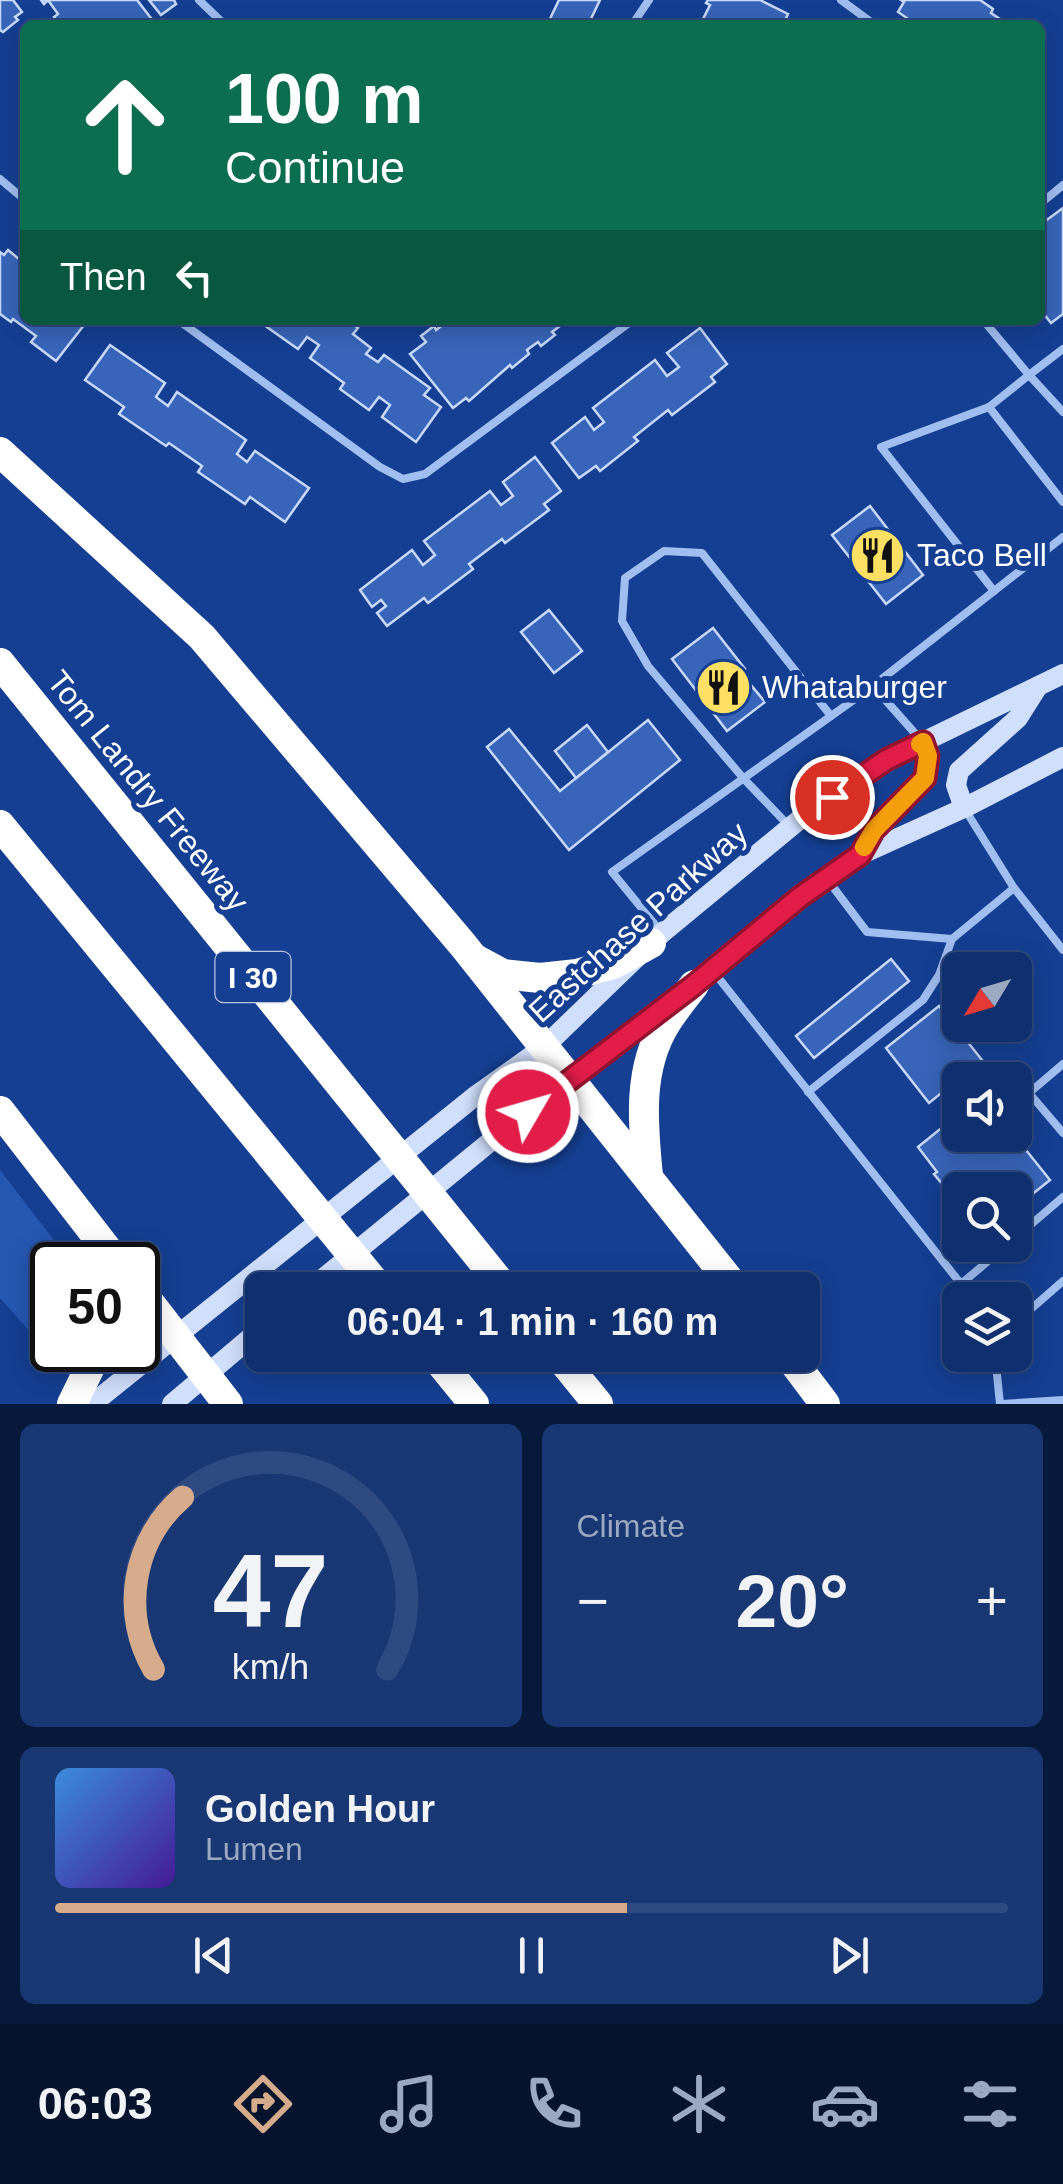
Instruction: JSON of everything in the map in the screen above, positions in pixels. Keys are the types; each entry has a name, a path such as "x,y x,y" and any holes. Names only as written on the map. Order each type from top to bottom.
{"highway":[{"path":"0,452 202,637 471,956 724,1272"},
{"name":"Tom Landry Freeway","path":"0,663 491,1272"},
{"path":"0,825 366,1272"},
{"path":"471,956 503,974 540,978 578,974 613,964 656,938"},
{"path":"648,1176 643,1123 646,1073 664,1025 703,978"},
{"path":"0,1111 97,1242"},
{"path":"160,1317 228,1404"},
{"path":"72,1404 88,1372"},
{"path":"448,1372 474,1404"},
{"path":"572,1372 598,1404"},
{"path":"801,1372 825,1404"}],"main road":[{"name":"Eastchase Parkway","path":"92,1404 474,1097 544,1047 656,938 790,827 886,760 1063,674"},
{"path":"964,808 956,786 959,772 1018,718 1038,686"},
{"path":"860,855 874,830 925,778 928,756 923,742"},
{"path":"331,1272 502,1132 826,878 860,855 1063,757"},
{"path":"172,1404 245,1342"}],"lane":[{"path":"198,0 220,20"},
{"path":"841,0 868,20"},
{"path":"0,179 20,196"},
{"path":"185,325 380,467 403,479 426,474 625,325"},
{"path":"987,325 1063,412"},
{"path":"994,592 882,447 989,407 1063,349"},
{"path":"989,407 1063,502"},
{"path":"656,938 612,872 873,686 1063,537"},
{"path":"790,827 744,780 648,666 622,621 625,578 664,551 702,553 831,716"},
{"path":"873,686 923,742"},
{"path":"964,808 1014,888 1063,950"},
{"path":"826,878 867,932 952,939"},
{"path":"808,1092 923,1000 939,975 952,939 1014,888"},
{"path":"703,978 808,1092 942,1261"},
{"path":"1063,1064 1029,1093 1063,1134"},
{"path":"1032,1224 1063,1198"},
{"path":"943,1262 960,1284 987,1262"},
{"path":"1032,1308 1063,1282"},
{"path":"997,1372 1000,1404 1063,1400"}],"shaded area":[{"path":"0,1170 55,1242 30,1242 30,1332 0,1298"}],"building":[{"path":"0,0 13,0 22,12 3,32 0,30"},
{"path":"48,0 137,0 152,20 56,20 58,14"},
{"path":"149,0 174,0 176,4 161,15"},
{"path":"559,0 600,0 590,20 549,20"},
{"path":"760,0 788,14 785,20 702,20 710,5 706,3"},
{"path":"901,0 980,0 1002,20 910,20 898,12 904,2"},
{"path":"1063,208 1063,314 1051,323 1045,315 1045,221"},
{"path":"8,250 20,260 20,324 0,314 0,252 4,255"},
{"path":"21,325 84,325 56,361 31,342 36,336"},
{"path":"264,325 354,325 358,328 353,334 371,348 366,354 378,362 384,355 430,388 424,395 441,407 416,442 382,417 390,405 379,397 369,410 340,389 344,383 310,358 319,345 307,337 298,349"},
{"path":"442,325 561,325 541,346 538,342 512,368 510,365 469,401 466,398 453,408 410,354 426,342 421,336 434,326 436,330"},
{"path":"700,328 727,364 711,377 715,382 672,415 668,410 634,437 638,441 600,471 596,466 579,478 552,443 585,417 594,430 604,422 593,408 655,360 667,376 679,367 667,353"},
{"path":"110,345 165,383 156,397 168,406 177,392 246,440 237,454 247,462 255,451 309,488 285,522 250,497 245,504 198,472 202,466 119,414 124,407 85,380"},
{"path":"535,457 561,491 544,504 549,510 469,564 473,569 428,603 424,598 387,626 377,613 386,606 381,600 372,607 360,590 412,550 423,565 435,555 424,541 490,491 501,505 513,496 503,482"},
{"name":"Taco Bell","path":"870,506 923,575 886,604 832,535"},
{"path":"549,610 582,651 554,673 521,632"},
{"name":"Whataburger","path":"713,628 765,702 727,731 672,659"},
{"path":"648,720 680,760 569,850 487,747 509,729 560,791"},
{"path":"587,725 608,752 576,778 555,751"},
{"path":"891,959 909,981 814,1058 796,1036"},
{"path":"939,1006 942,1042 968,1042 982,1060 942,1062 942,1092 929,1103 886,1048"},
{"path":"942,1128 942,1152 1028,1152 1050,1180 1032,1194 1032,1172 942,1172 942,1184 918,1147"}],"slow traffic":[{"path":"864,847 874,830 925,778 928,756 923,742 920,744"}],"place":[{"name":"Taco Bell","path":"878,555"},
{"name":"Whataburger","path":"723,687"}],"route":[{"path":"528,1112 694,985 800,897 860,855 874,830 925,778 928,756 923,742 886,760 832,797"}]}
